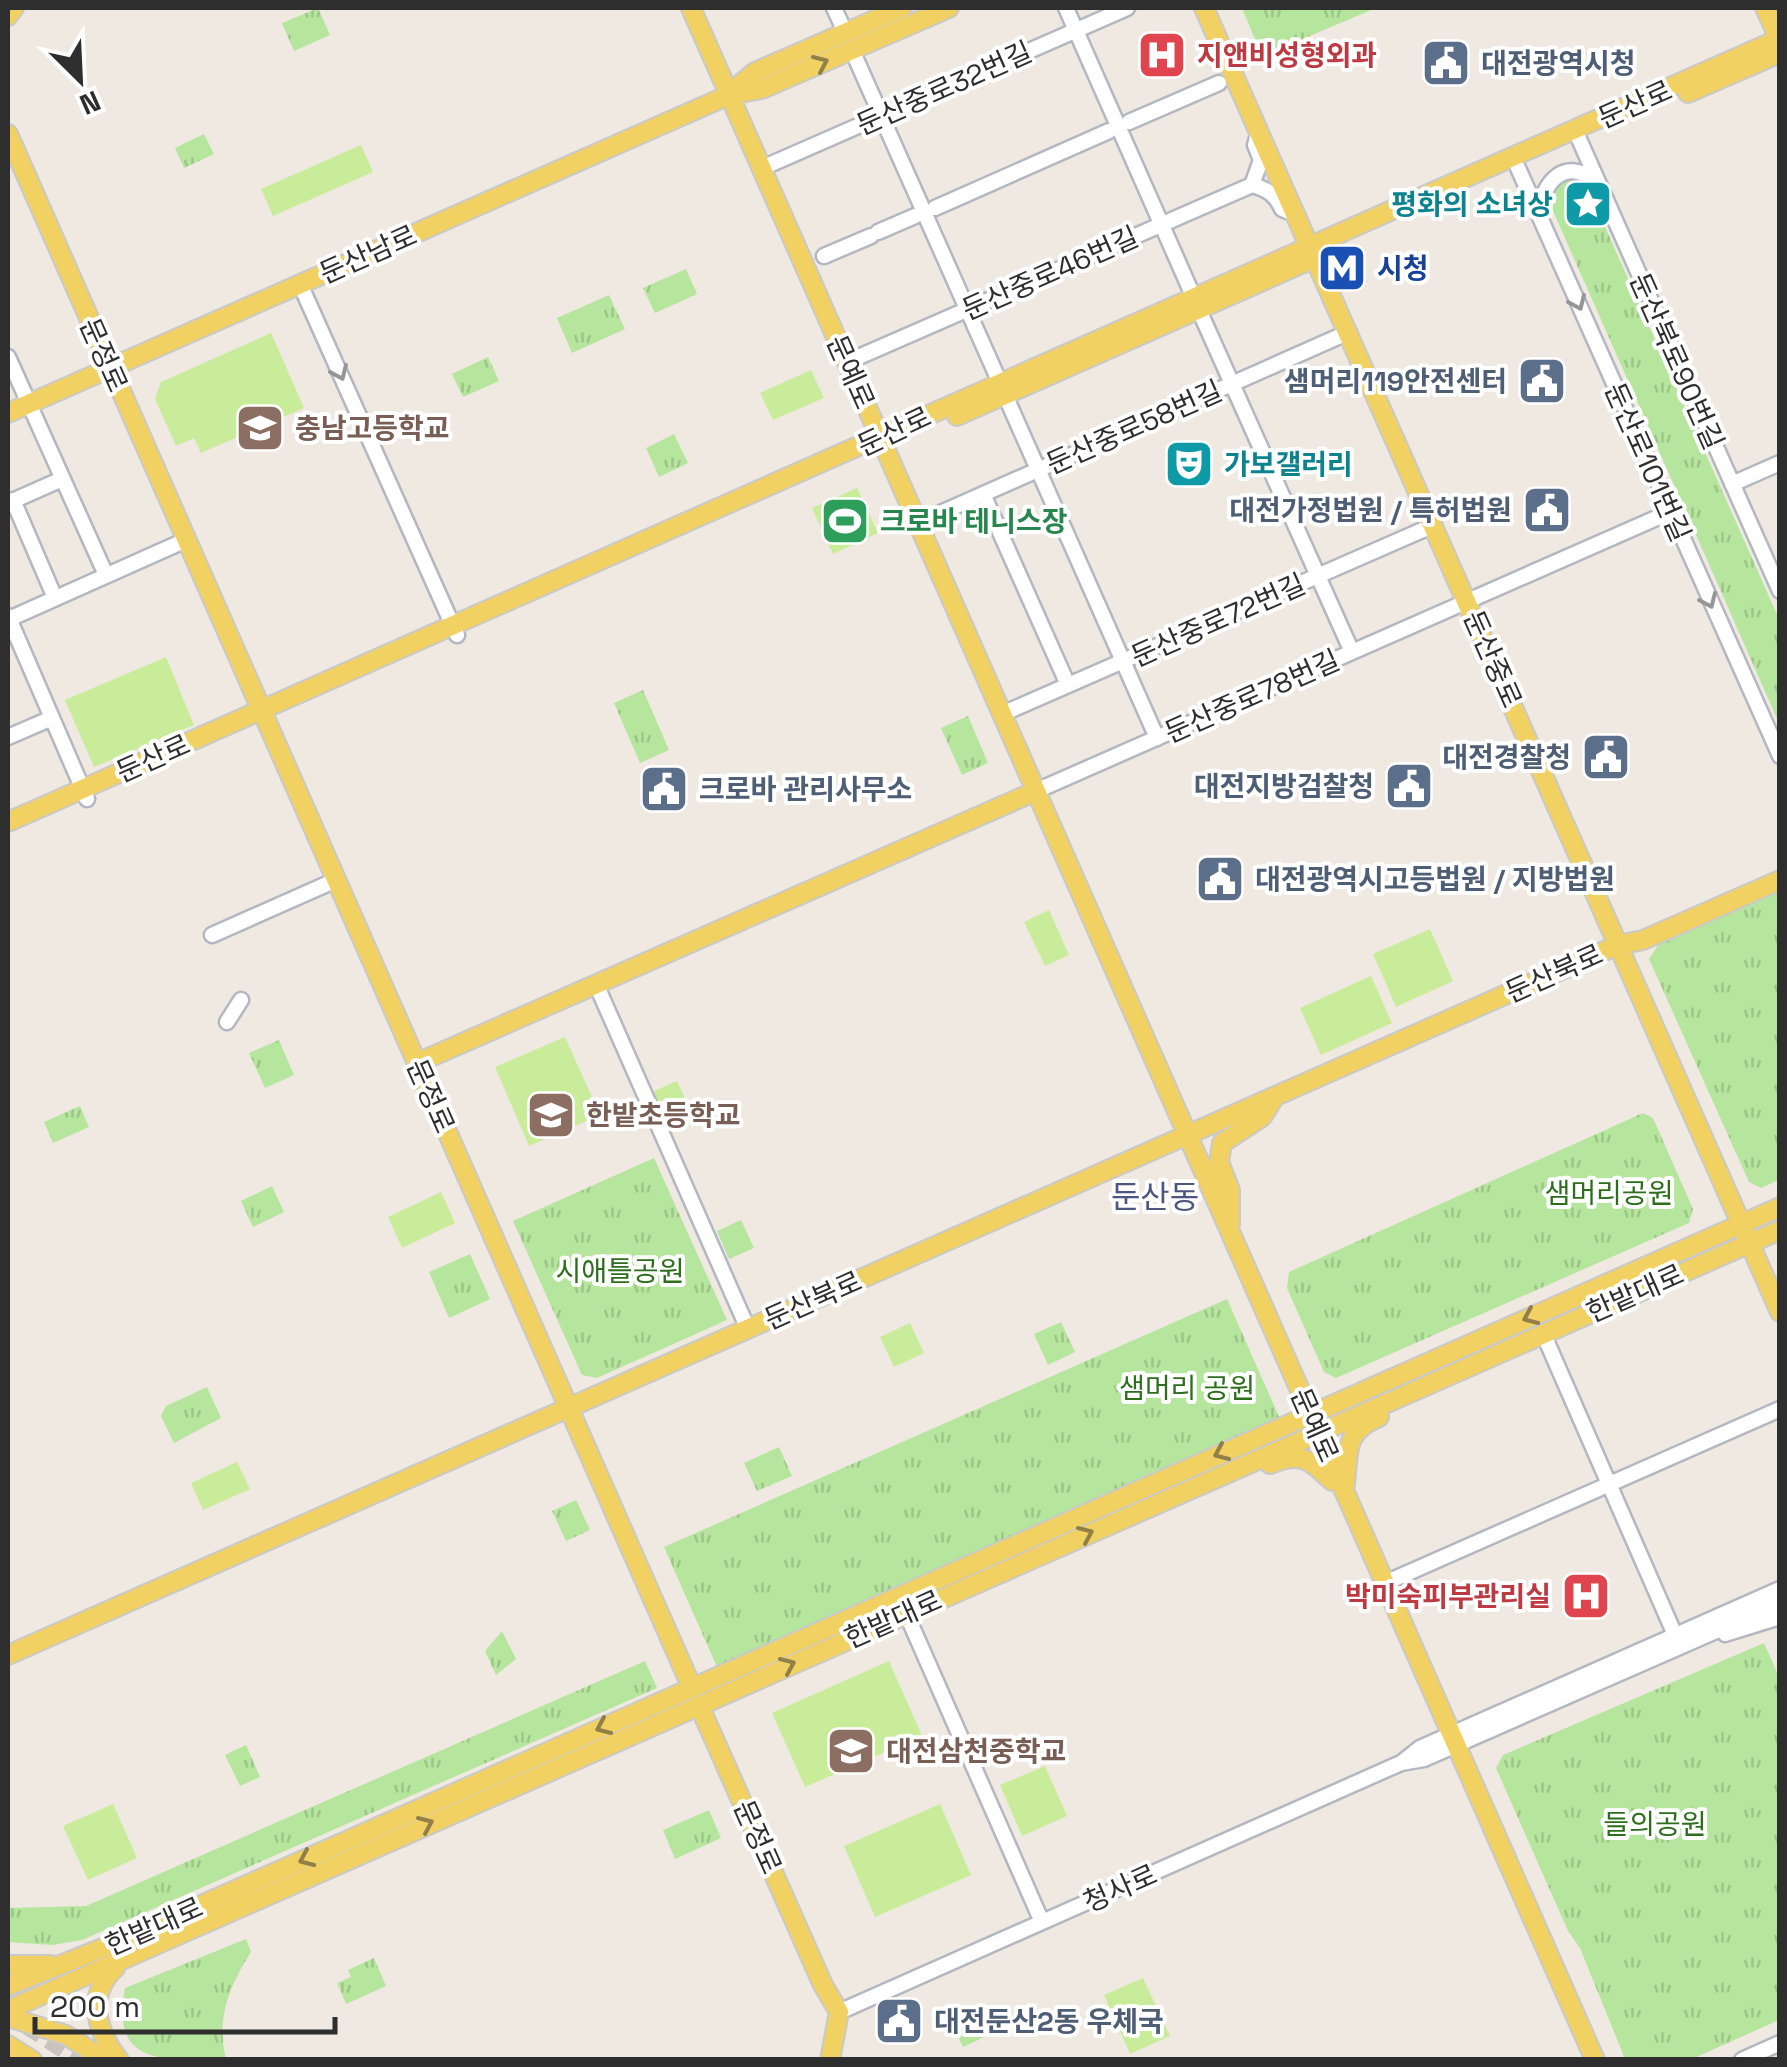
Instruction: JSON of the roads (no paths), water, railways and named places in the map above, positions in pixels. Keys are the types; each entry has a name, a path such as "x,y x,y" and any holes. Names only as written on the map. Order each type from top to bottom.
{"main road":[{"path":"8,16 14,8"},
{"name":"문예로","path":"691,8 1594,2060"},
{"name":"둔산남로","path":"8,413 729,94 762,89 902,8"},
{"name":"둔산남로","path":"849,41 949,8"},
{"name":"둔산중로","path":"1204,8 1780,1312"},
{"path":"1765,8 1779,39"},
{"name":"둔산로","path":"1314,252 1518,168 1779,39"},
{"name":"둔산로","path":"8,834 85,794 263,715 1577,136 1780,53"},
{"name":"문정로","path":"8,134 13,162 110,368 823,1985 839,2012"},
{"path":"417,1063 1036,791"},
{"name":"둔산로","path":"8,822 85,794"},
{"name":"둔산북로","path":"1618,945 1638,930 1780,867"},
{"name":"둔산북로","path":"8,1655 1618,945 1643,940 1780,880"},
{"path":"1230,1230 1230,1190 1219,1162 1222,1143 1262,1116 1275,1096"},
{"name":"한밭대로","path":"10,2010 696,1696 1314,1422 1780,1206"},
{"name":"한밭대로","path":"8,1986 696,1696 906,1613 1255,1459 1314,1422 1384,1402 1780,1230"},
{"path":"1344,1491 1349,1438 1360,1424 1378,1416 1384,1402"},
{"path":"1255,1459 1270,1464 1296,1455 1306,1458 1344,1491"},
{"path":"119,2060 107,2045 96,1997 102,1980 145,1948"},
{"path":"8,1965 66,1964"},
{"path":"10,2010 66,2035 106,2060"},
{"path":"830,2060 839,2012"},
{"path":"8,2046 32,2060"}],"street":[{"path":"834,8 1157,738"},
{"path":"1066,8 1352,652"},
{"name":"둔산중로32번길","path":"762,168 1127,8"},
{"path":"1130,122 1218,82"},
{"path":"935,208 1109,131"},
{"path":"1259,131 1254,145 1261,160 1252,184 1277,198 1282,209 1298,215"},
{"name":"둔산북로90번길","path":"1577,136 1780,591"},
{"name":"둔산로101번길","path":"1518,168 1780,756"},
{"path":"1539,214 1544,187 1559,173 1576,171 1600,186"},
{"name":"둔산중로46번길","path":"847,362 1252,184"},
{"path":"824,256 914,216"},
{"path":"300,284 455,631"},
{"name":"둔산중로58번길","path":"918,523 1350,332"},
{"path":"8,357 106,575"},
{"path":"1732,484 1780,463"},
{"path":"56,598 10,502 62,479"},
{"path":"983,494 1068,686"},
{"name":"둔산중로78번길","path":"1036,791 1670,512"},
{"name":"둔산중로72번길","path":"1002,714 1434,525"},
{"path":"85,794 8,617 186,540"},
{"path":"8,737 52,718"},
{"path":"212,934 336,880"},
{"path":"596,984 748,1329"},
{"path":"227,1022 241,1000"},
{"path":"1543,1333 1609,1484 1687,1635"},
{"path":"1385,1583 1780,1409"},
{"path":"1687,1635 1780,1580"},
{"name":"청사로","path":"839,2012 1400,1763 1420,1748 1454,1739 1687,1635 1780,1589"},
{"name":"청사로","path":"1687,1635 1780,1603"},
{"path":"906,1613 1042,1922"},
{"path":"1687,1635 1780,1618"},
{"path":"1742,2060 1780,2043"}],"tunnel":[{"path":"26,2025 80,2060"}],"place":[{"name":"지앤비성형외과","path":"1162,55"},
{"name":"대전광역시청","path":"1446,63"},
{"name":"평화의 소녀상","path":"1588,204"},
{"name":"시청","path":"1342,268"},
{"name":"샘머리119안전센터","path":"1542,381"},
{"name":"충남고등학교","path":"260,428"},
{"name":"가보갤러리","path":"1189,464"},
{"name":"대전가정법원 / 특허법원","path":"1547,510"},
{"name":"크로바 테니스장","path":"845,521"},
{"name":"대전경찰청","path":"1606,757"},
{"name":"대전지방검찰청","path":"1409,786"},
{"name":"크로바 관리사무소","path":"664,789"},
{"name":"대전광역시고등법원 / 지방법원","path":"1220,879"},
{"name":"한밭초등학교","path":"551,1115"},
{"name":"박미숙피부관리실","path":"1586,1596"},
{"name":"대전삼천중학교","path":"851,1751"},
{"name":"대전둔산2동 우체국","path":"899,2021"}],"district":[{"name":"둔산동","path":"1155,1197"}],"park label":[{"name":"샘머리공원","path":"1609,1193"},
{"name":"시애틀공원","path":"620,1271"},
{"name":"샘머리 공원","path":"1187,1388"},
{"name":"들의공원","path":"1655,1824"}]}
